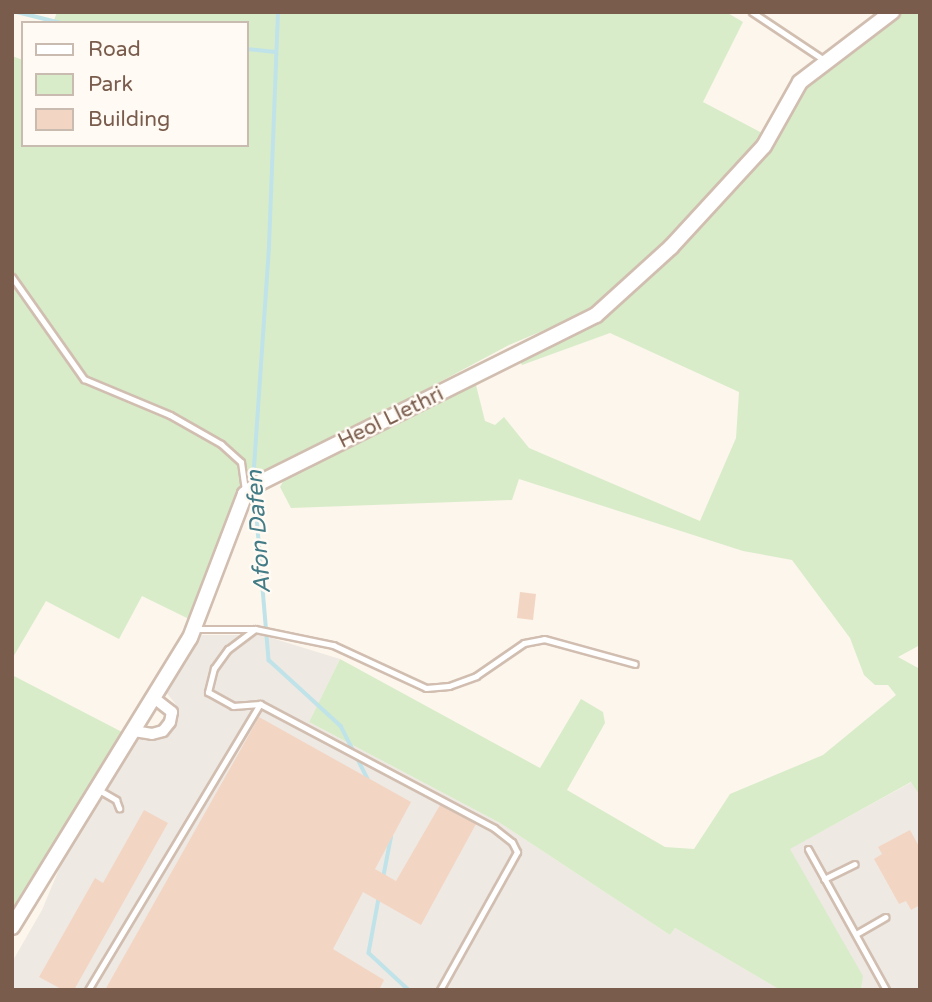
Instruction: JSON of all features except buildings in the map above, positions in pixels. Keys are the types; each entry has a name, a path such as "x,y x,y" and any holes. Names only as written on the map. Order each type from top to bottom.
{"street":[{"name":"Heol Llethri","path":"245,494 261,481 596,315 671,247 764,146 800,82 824,60 878,27 892,12"},
{"path":"12,927 194,629 245,494"},
{"path":"134,731 152,734 163,731 170,722 172,712 154,698"}],"lane":[{"path":"752,12 824,60"},
{"path":"12,277 84,379 170,415 234,454 241,462 245,494"},
{"path":"194,629 255,629 333,645 426,688 449,686 476,676 524,643 544,639 635,664"},
{"path":"255,629 228,649 214,668 208,692 233,706 260,704 494,828 512,842 517,852 440,990"},
{"path":"88,990 260,704"},
{"path":"97,789 116,800 119,808"},
{"path":"808,849 886,990"},
{"path":"824,878 855,864"},
{"path":"856,934 885,917"}],"shaded area":[{"path":"201,635 262,635 340,659 309,722 500,823 670,935 675,928 780,990 12,990 12,962 42,910 62,862 138,737 168,733 176,722 177,706 166,692"},
{"path":"912,782 920,796 920,990 861,990 862,976 789,849"}],"green space":[{"path":"57,12 726,12 743,22 703,102 766,135 676,236 594,309 509,345 305,454 237,496 189,619 142,596 119,639 46,601 12,659 12,56 21,59 21,147 248,147 248,21 54,21"},
{"path":"895,12 920,12 920,645 898,657 920,669 920,796 911,782 790,849 863,976 861,990 780,990 675,928 670,935 500,823 309,722 340,659 540,768 581,699 603,712 605,723 567,790 665,847 694,849 730,794 823,755 896,695 888,685 875,685 864,675 850,638 792,560 743,551 519,479 512,500 291,508 280,487 286,476 495,372 476,385 485,421 495,425 504,417 529,448 700,521 736,438 739,392 610,333 522,365 516,354 596,315 764,146 800,82"},
{"path":"12,675 122,732 12,909"}],"waterway":[{"path":"17,12 53,21"},
{"name":"Afon Dafen","path":"253,482 269,246 278,12"},
{"path":"248,49 276,52"},
{"name":"Afon Dafen","path":"255,493 269,660 341,726 368,779"},
{"name":"Afon Dafen","path":"383,878 391,837"},
{"name":"Afon Dafen","path":"379,899 369,953 409,990"}]}
